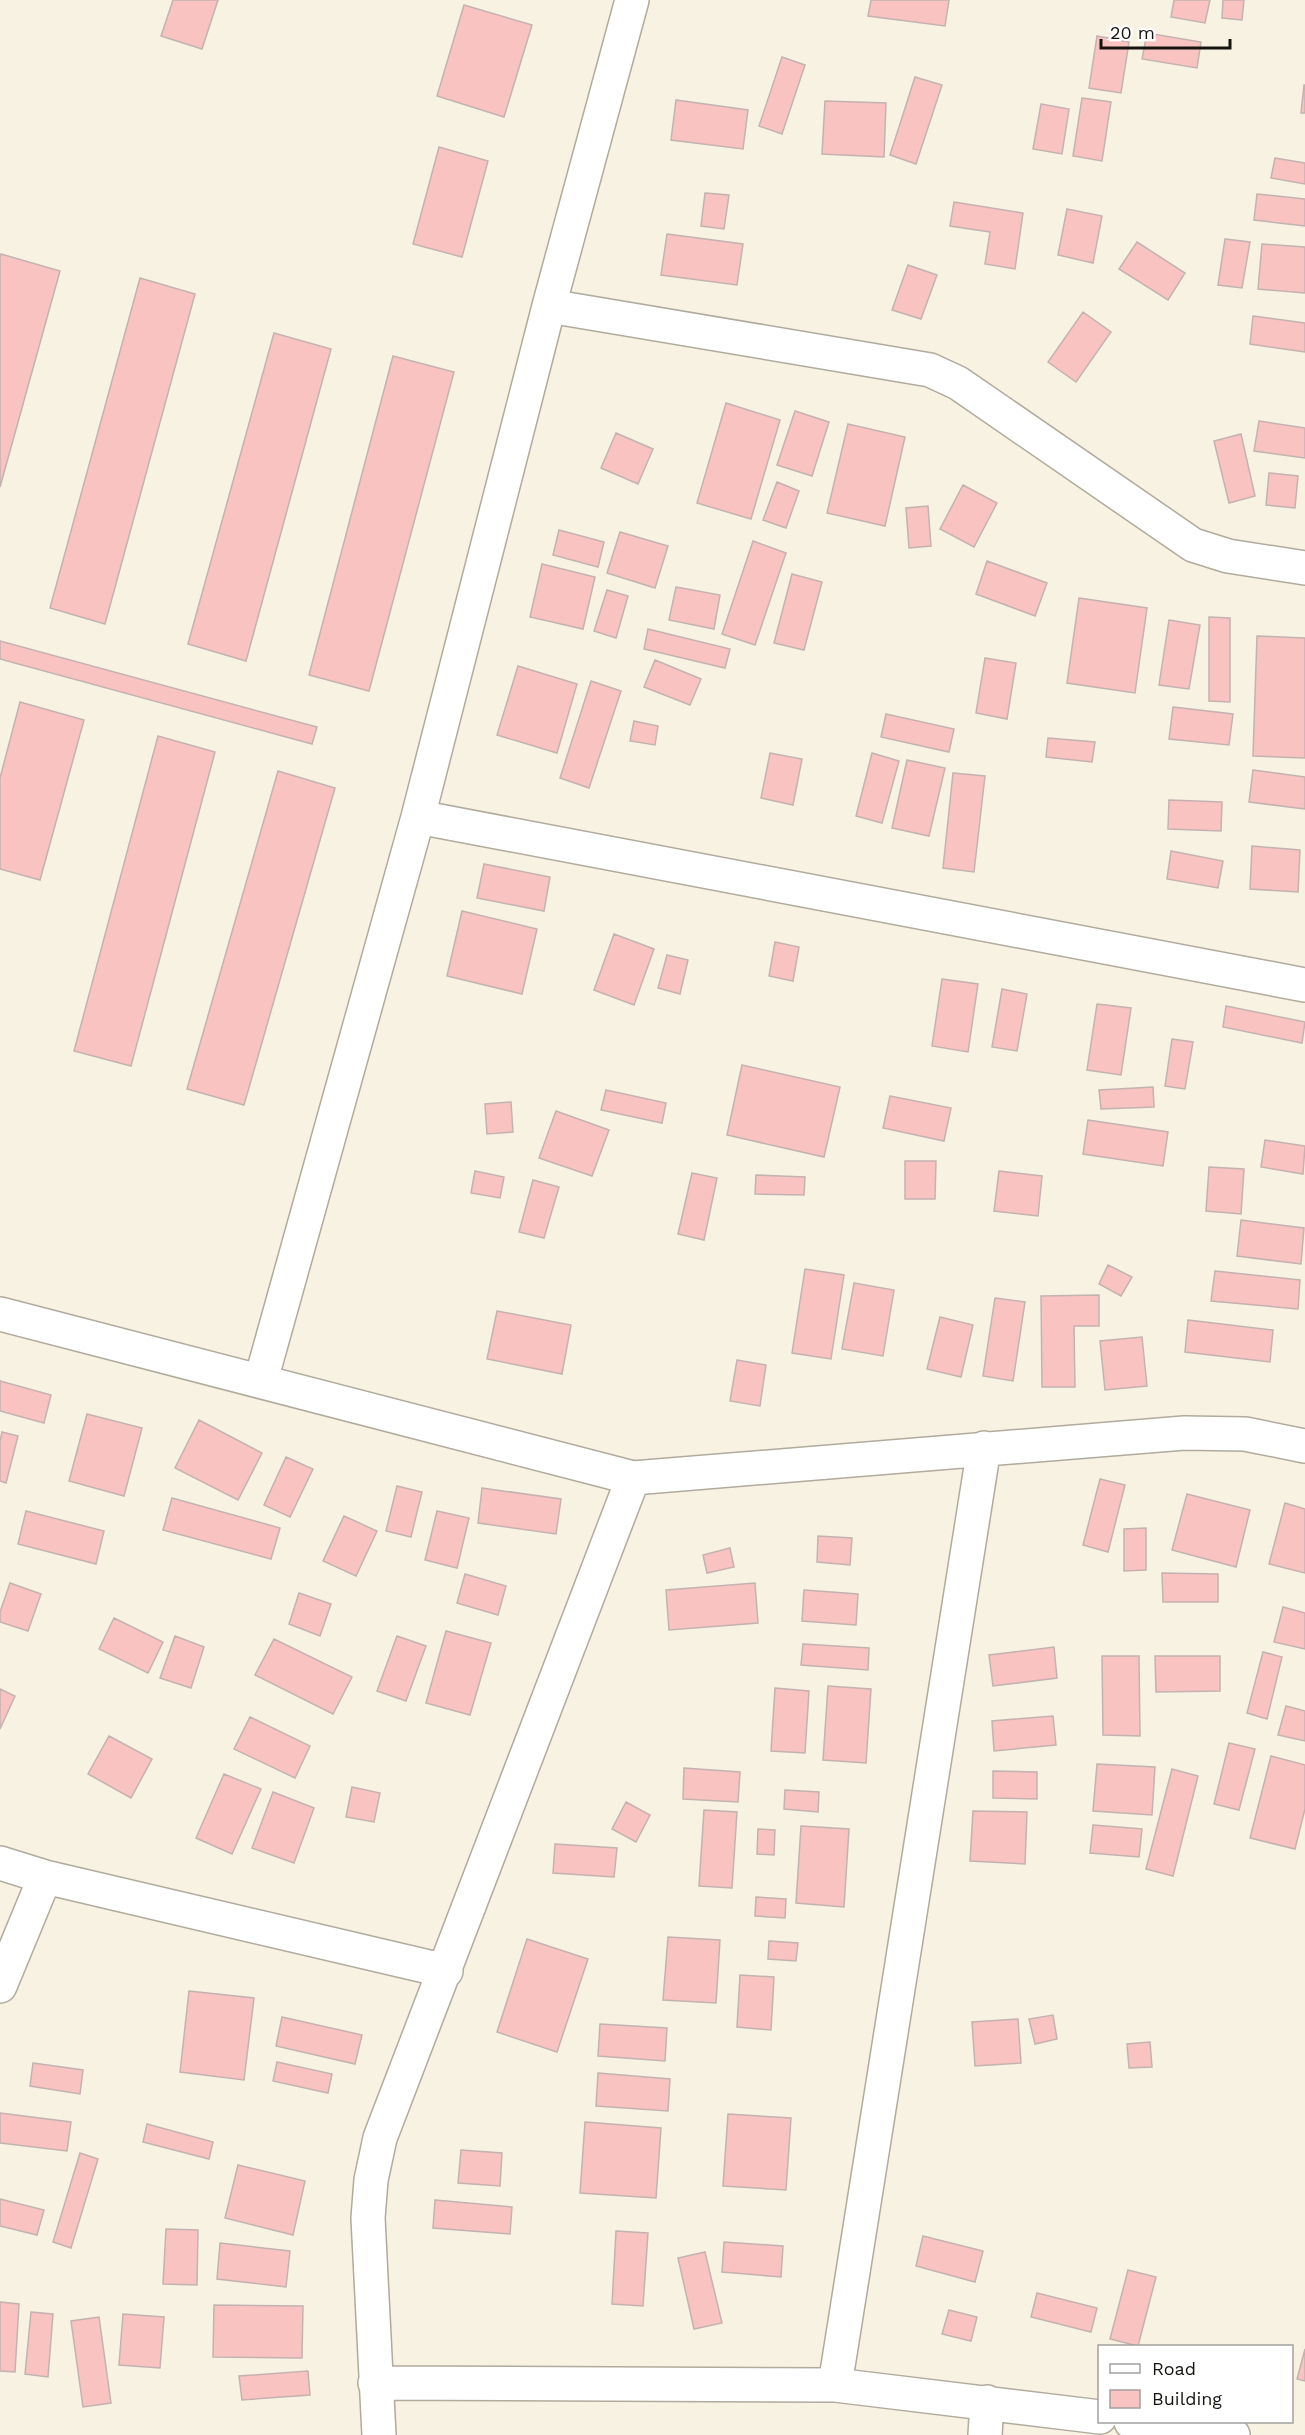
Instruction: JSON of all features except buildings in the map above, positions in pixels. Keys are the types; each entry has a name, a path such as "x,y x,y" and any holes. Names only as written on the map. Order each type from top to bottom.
{"street":[{"path":"261,1380 418,817 549,306 632,0"},
{"path":"549,306 930,370 958,383 1193,545 1228,556 1305,568"},
{"path":"418,817 1305,985"},
{"path":"0,1314 633,1478 1184,1433 1245,1434 1305,1446"},
{"path":"835,2385 984,1448"},
{"path":"379,2435 368,2218 371,2180 380,2138 446,1971 633,1478"},
{"path":"0,1863 45,1877 446,1971"},
{"path":"0,1986 45,1877"},
{"path":"375,2383 835,2385 1098,2417"},
{"path":"985,2435 987,2403"},
{"path":"1146,2423 1233,2435"}]}
